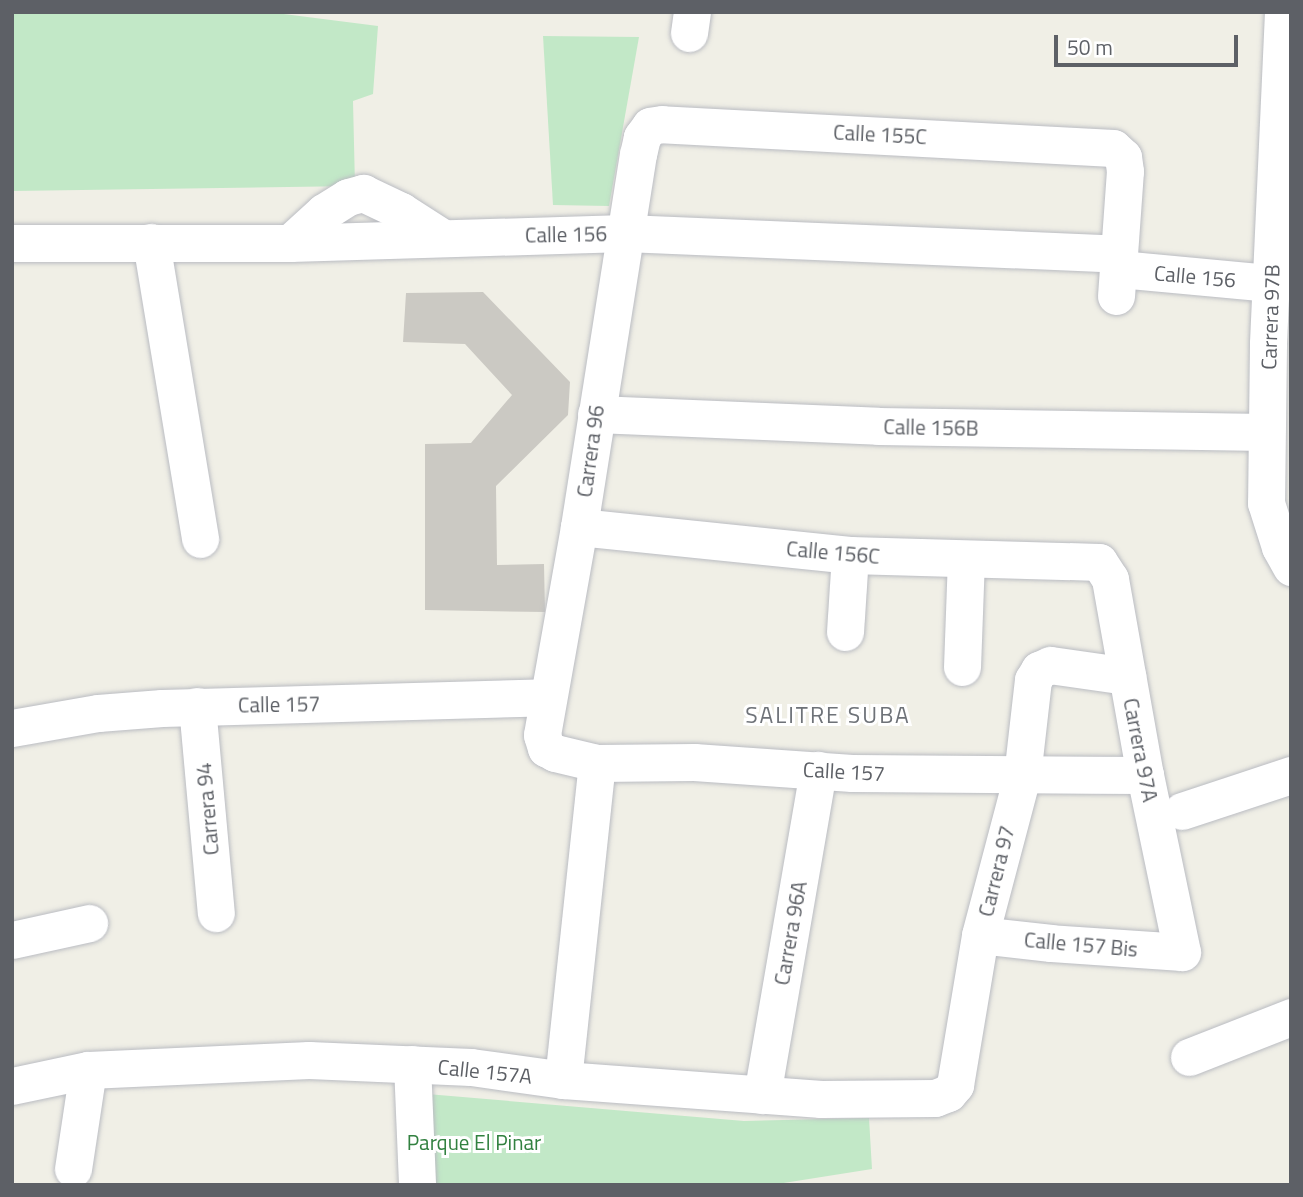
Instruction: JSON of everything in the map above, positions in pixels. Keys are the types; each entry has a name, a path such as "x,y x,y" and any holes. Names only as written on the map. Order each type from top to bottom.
{"street":[{"name":"Carrera 97B","path":"1281,16 1282,240 1271,283 1280,343 1266,432 1266,503 1280,547 1291,568"},
{"name":"Calle 155C","path":"638,153 642,137 650,127 662,124 1097,145 1113,148 1123,157 1125,171 1118,273"},
{"name":"Carrera 96","path":"546,748 541,735 579,527 638,153"},
{"name":"Calle 156","path":"12,243 290,243 625,233 1271,283"},
{"path":"151,242 200,539"},
{"name":"Calle 156B","path":"596,414 878,426 1266,432"},
{"name":"Calle 156C","path":"579,527 850,555 1089,560"},
{"path":"845,632 850,555"},
{"path":"962,667 966,559"},
{"name":"Carrera 97A","path":"1089,560 1099,562 1110,579 1145,775 1182,952"},
{"name":"Carrera 97","path":"955,1085 980,935 1022,776 1033,680 1039,670 1050,665 1127,676"},
{"name":"Calle 157","path":"12,728 98,713 197,706 547,697"},
{"name":"Carrera 94","path":"197,706 216,913"},
{"name":"Calle 157","path":"546,748 555,753 597,763 694,762 818,771 1022,776 1145,775"},
{"path":"563,1080 597,763"},
{"name":"Carrera 96A","path":"762,1095 818,771"},
{"path":"1182,811 1291,775"},
{"path":"12,940 89,923"},
{"name":"Calle 157 Bis","path":"980,935 1182,952"},
{"path":"1189,1057 1291,1017"},
{"name":"Calle 157A","path":"12,1086 88,1070 309,1060 471,1067 563,1080 821,1099 935,1098 948,1093 955,1085"},
{"path":"412,1064 418,1185"},
{"path":"73,1169 88,1070"}],"green space":[{"path":"12,12 268,12 378,26 373,94 353,101 355,186 12,191"},
{"path":"543,36 639,37 609,206 553,205"},
{"name":"Parque El Pinar","path":"427,1094 744,1121 869,1118 872,1169 771,1185 435,1185"}],"building":[{"path":"483,292 570,382 568,415 496,486 497,565 544,564 545,612 425,610 425,444 471,443 512,395 465,344 403,342 406,293"}],"district":[{"name":"SALITRE SUBA","path":"828,715"}]}
